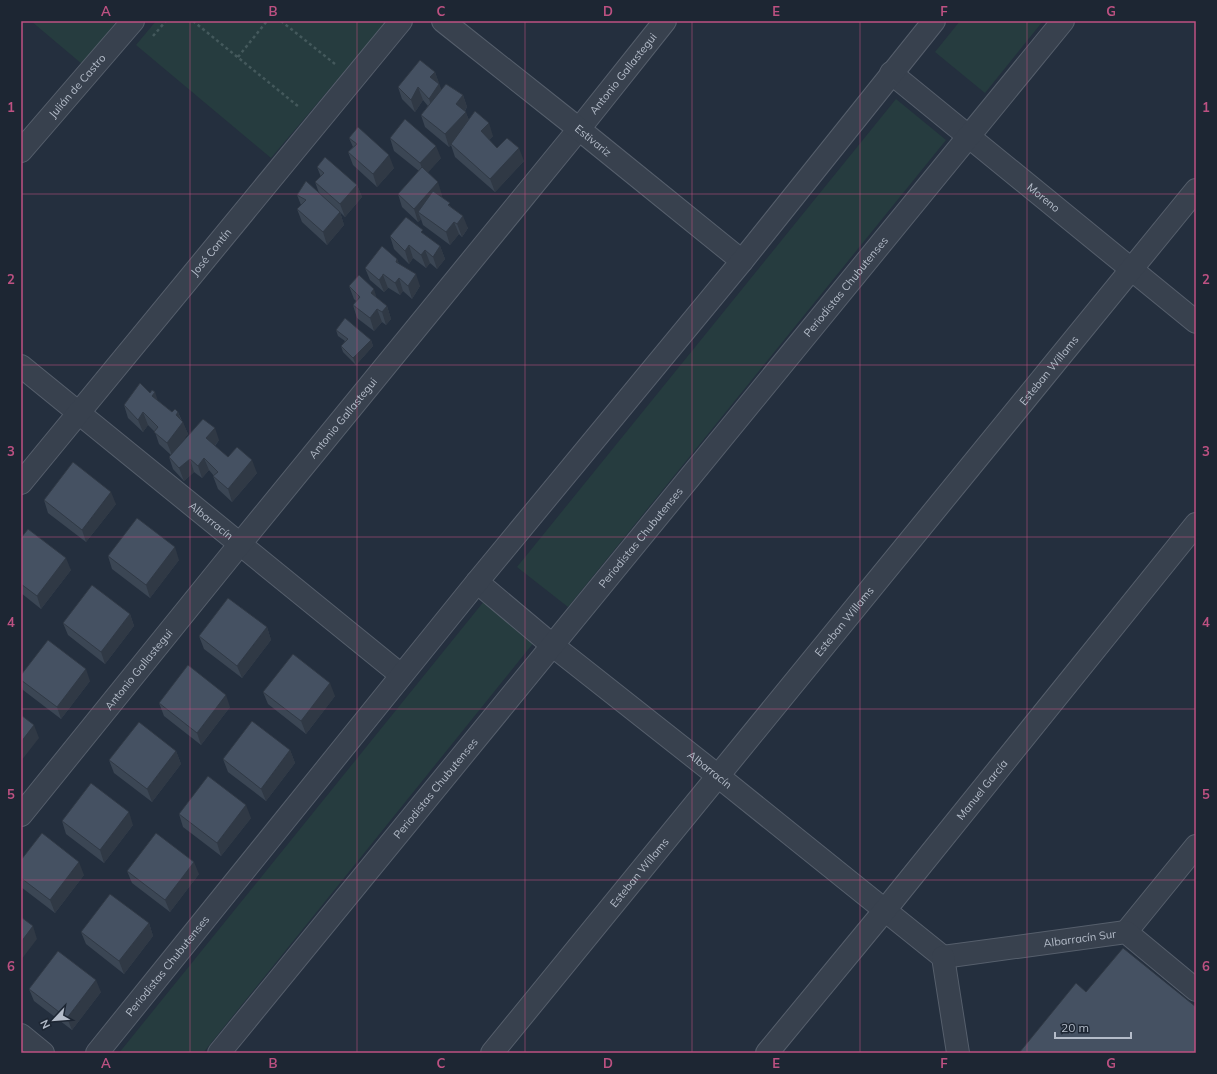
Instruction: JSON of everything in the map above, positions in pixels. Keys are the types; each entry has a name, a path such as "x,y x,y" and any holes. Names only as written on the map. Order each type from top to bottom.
{"street":[{"name":"Julián de Castro","path":"21,151 133,21"},
{"name":"José Contín","path":"21,483 401,21"},
{"name":"Estivariz","path":"443,21 579,129 742,262"},
{"name":"Antonio Gallastegui","path":"21,815 579,129 665,21"},
{"name":"Periodistas Chubutenses","path":"97,1053 401,675 742,262 891,73 934,21"},
{"name":"Periodistas Chubutenses","path":"219,1053 1063,21"},
{"name":"Moreno","path":"891,73 1196,322"},
{"name":"Esteban Willams","path":"492,1053 1196,190"},
{"name":"Albarracín","path":"21,366 401,675"},
{"name":"Manuel García","path":"767,1053 885,910 1196,524"},
{"name":"Albarracín","path":"477,582 552,645 943,957"},
{"path":"1126,932 1196,846"},
{"name":"Albarracín Sur","path":"943,957 1126,932 1196,990"},
{"path":"943,957 958,1053"},
{"path":"21,1035 44,1053"}],"path":[{"path":"193,21 299,107"},
{"path":"238,57 267,21"},
{"path":"281,21 335,64"}],"green space":[{"path":"31,21 117,21 82,64"},
{"path":"156,21 387,21 271,158 136,45"},
{"path":"960,21 1043,21 985,93 935,52"},
{"path":"896,99 946,140 568,607 517,567"},
{"path":"485,600 535,641 203,1053 119,1053"}],"building":[{"path":"420,60 435,72 430,77 439,84 429,99 418,87 411,100 398,87"},
{"path":"446,84 463,95 456,104 466,112 445,134 421,115"},
{"path":"475,111 489,123 481,131 497,148 507,138 519,148 490,179 451,144"},
{"path":"405,119 436,146 420,163 390,138"},
{"path":"358,127 389,155 373,174 348,152 357,144 349,138"},
{"path":"325,157 357,185 340,204 315,182 324,173 317,167"},
{"path":"422,167 438,182 414,209 398,194"},
{"path":"306,181 340,212 323,232 297,209 306,200 297,195"},
{"path":"433,191 450,203 448,205 463,216 457,224 454,222 446,232 418,212"},
{"path":"406,217 423,230 421,232 440,246 433,257 425,250 421,255 409,245 405,251 390,236"},
{"path":"382,246 397,259 396,262 416,274 408,286 399,278 395,283 383,274 379,280 365,268"},
{"path":"359,275 374,289 371,293 387,306 382,312 377,309 370,318 353,305 360,297 349,286"},
{"path":"345,318 371,340 353,358 341,346 348,339 336,330"},
{"path":"140,383 150,393 152,390 155,392 152,396 172,412 175,409 178,412 176,415 183,422 167,443 154,432 158,427 143,412 138,420 124,405"},
{"path":"203,419 215,428 206,438 228,457 237,447 252,460 228,489 213,476 218,472 204,458 198,466 190,459 179,468 169,457"},
{"path":"73,462 111,492 82,530 44,500"},
{"path":"137,518 175,547 146,585 108,556"},
{"path":"28,529 66,558 37,596 21,584 21,538"},
{"path":"92,585 130,614 101,652 63,623"},
{"path":"228,598 267,627 237,666 199,636"},
{"path":"48,640 86,669 57,707 21,680 21,675"},
{"path":"293,654 330,683 301,721 263,692"},
{"path":"188,665 226,695 197,733 159,703"},
{"path":"21,715 34,725 21,742"},
{"path":"252,721 290,750 261,789 223,759"},
{"path":"139,722 176,751 147,789 109,760"},
{"path":"208,776 246,805 217,843 179,814"},
{"path":"91,783 129,812 100,850 62,821"},
{"path":"42,833 79,862 50,900 21,878 21,860"},
{"path":"156,833 194,862 165,900 127,871"},
{"path":"110,894 149,923 119,961 81,932"},
{"path":"21,917 33,926 21,942"},
{"path":"1123,948 1196,1007 1196,1053 1019,1053 1076,983 1086,992"},
{"path":"58,951 96,980 67,1018 29,989"}]}
